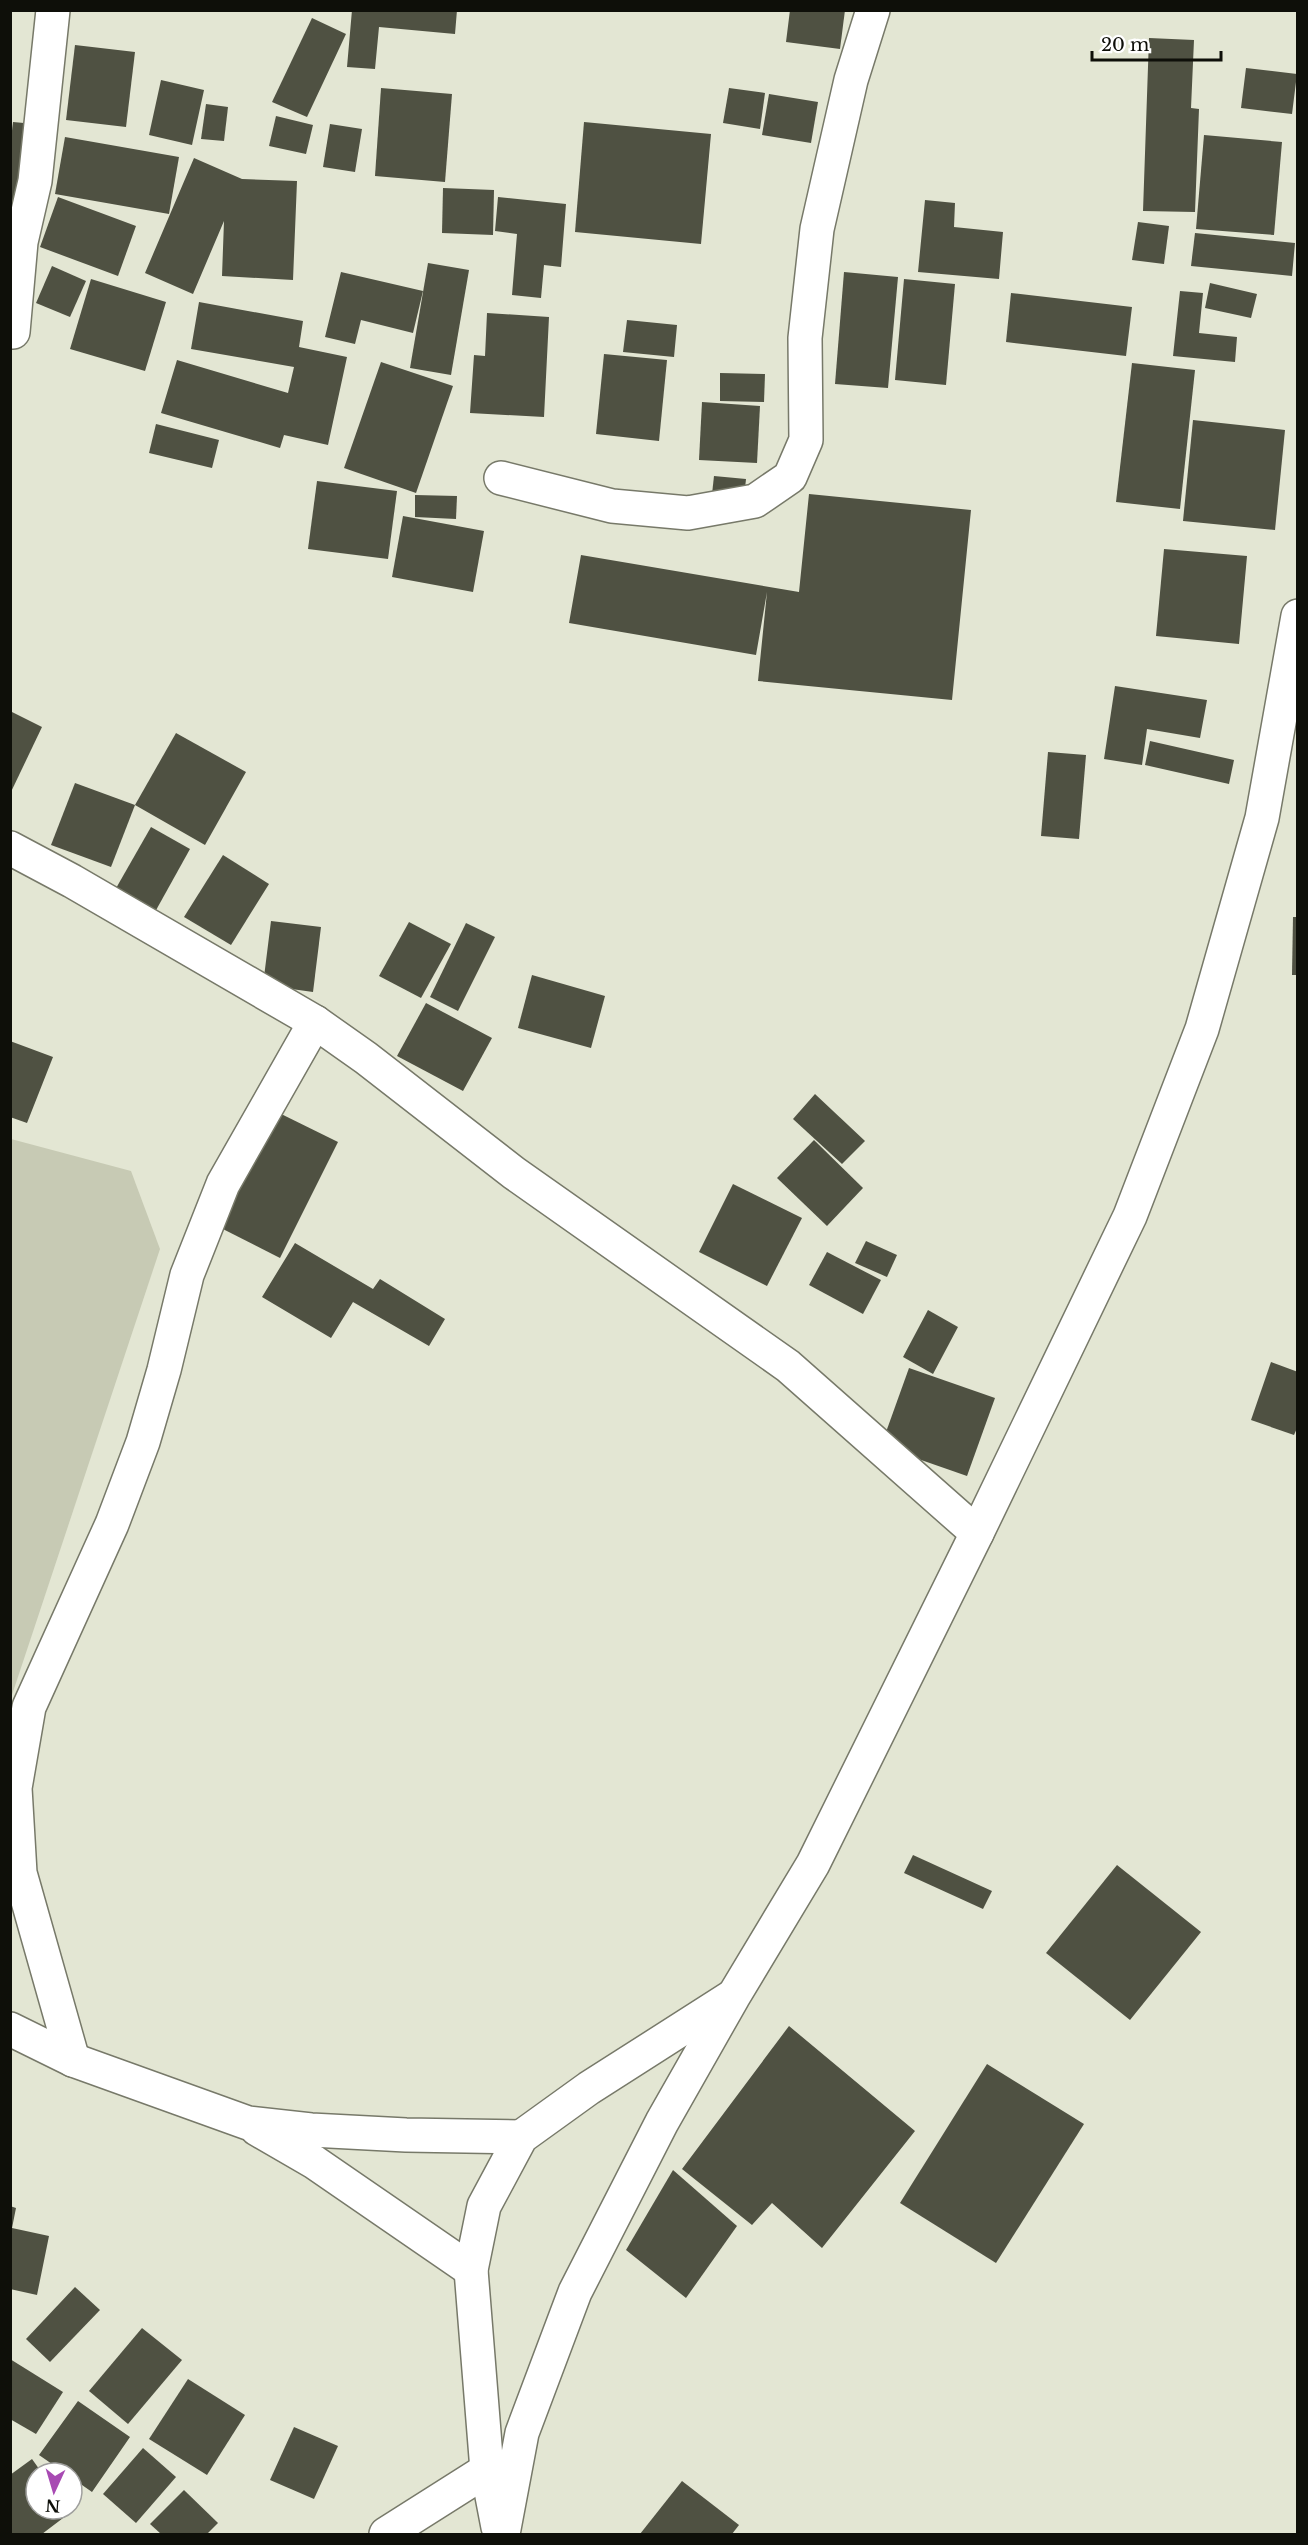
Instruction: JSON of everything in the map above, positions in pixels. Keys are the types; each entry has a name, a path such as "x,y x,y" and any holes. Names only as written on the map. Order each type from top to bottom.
{"street":[{"path":"13,332 21,242 35,180 53,10"},
{"path":"501,478 612,506 688,513 754,501 790,477 806,440 805,338 818,230 851,80 873,10"},
{"path":"501,2535 522,2433 574,2292 662,2122 733,1996 813,1864 977,1533 1130,1216 1202,1029 1262,818 1295,653 1298,616"},
{"path":"10,848 72,881 315,1022 366,1058 514,1173 788,1366 977,1533"},
{"path":"73,2060 20,1873 15,1788 29,1707 112,1524 143,1442 164,1370 187,1275 223,1184 315,1022"},
{"path":"501,2535 487,2470 471,2270 484,2206 521,2138 589,2088 733,1996"},
{"path":"10,2029 73,2060 248,2123 314,2162 471,2270"},
{"path":"248,2123 382,2134 521,2138"},
{"path":"386,2535 487,2470"}],"green space":[{"path":"11,1139 131,1171 160,1249 11,1698"}],"building":[{"path":"352,10 457,10 455,34 379,27 375,69 347,67"},
{"path":"790,10 845,10 840,49 786,42"},
{"path":"312,18 346,34 307,117 272,102"},
{"path":"1149,38 1194,40 1191,108 1199,109 1195,212 1143,211"},
{"path":"75,45 135,52 126,127 66,120"},
{"path":"1246,68 1297,74 1292,114 1241,108"},
{"path":"161,80 204,90 192,145 149,135"},
{"path":"381,88 452,94 445,182 375,176"},
{"path":"729,88 765,93 760,129 723,123"},
{"path":"769,94 818,102 811,143 762,135"},
{"path":"206,104 228,107 224,141 201,139"},
{"path":"276,116 313,125 306,154 269,146"},
{"path":"13,122 35,124 10,233 10,147"},
{"path":"584,122 711,134 701,244 575,232"},
{"path":"330,124 362,129 355,172 323,167"},
{"path":"1204,135 1282,142 1274,235 1196,229"},
{"path":"65,137 179,157 169,214 55,194"},
{"path":"194,158 242,179 297,181 293,280 222,276 224,221 193,294 145,273"},
{"path":"443,188 494,190 493,235 442,233"},
{"path":"58,197 136,226 118,276 40,247"},
{"path":"498,197 566,204 561,267 544,265 541,298 512,295 517,234 495,231"},
{"path":"925,200 955,203 954,227 1003,232 999,279 918,272"},
{"path":"1138,222 1169,226 1164,264 1132,260"},
{"path":"1195,233 1295,243 1292,276 1191,266"},
{"path":"428,263 469,270 451,375 410,368"},
{"path":"52,266 86,281 70,317 36,303"},
{"path":"341,272 423,291 413,333 361,320 355,344 325,337"},
{"path":"844,272 898,277 888,388 835,384"},
{"path":"91,279 166,302 145,371 70,349"},
{"path":"904,279 955,284 946,385 895,380"},
{"path":"1210,283 1257,294 1251,318 1205,308"},
{"path":"1180,291 1203,293 1199,333 1237,337 1235,362 1173,356"},
{"path":"1011,293 1132,307 1126,356 1006,342"},
{"path":"199,302 303,321 299,347 347,357 328,445 284,435 280,448 161,413 177,360 288,393 294,367 191,349"},
{"path":"487,313 549,317 544,417 470,413 474,355 485,356"},
{"path":"627,320 677,325 674,357 623,352"},
{"path":"604,354 667,360 659,441 596,434"},
{"path":"381,362 453,386 416,493 344,468"},
{"path":"1132,363 1195,370 1180,509 1116,502"},
{"path":"720,373 765,374 764,402 720,401"},
{"path":"702,402 760,406 757,463 699,460"},
{"path":"1193,420 1285,430 1275,530 1183,521"},
{"path":"156,424 219,440 212,468 149,453"},
{"path":"714,476 746,479 743,507 711,503"},
{"path":"317,481 397,491 388,559 308,549"},
{"path":"809,494 971,510 952,700 758,681 767,592 756,655 569,623 581,555 799,592"},
{"path":"415,495 457,496 456,519 415,517"},
{"path":"403,516 484,531 473,592 392,577"},
{"path":"1164,549 1247,556 1239,644 1156,636"},
{"path":"1115,686 1207,700 1200,738 1147,729 1142,765 1104,759"},
{"path":"10,711 42,727 10,794"},
{"path":"176,733 246,772 205,845 135,805"},
{"path":"1150,741 1234,760 1229,784 1145,765"},
{"path":"1048,752 1086,755 1079,839 1041,836"},
{"path":"75,783 135,805 111,867 51,845"},
{"path":"151,827 190,849 155,912 115,890"},
{"path":"223,855 269,884 231,945 184,917"},
{"path":"1293,917 1298,917 1298,975 1292,975"},
{"path":"271,921 321,927 313,992 263,985"},
{"path":"409,922 451,944 421,998 379,976"},
{"path":"466,923 495,937 458,1011 430,997"},
{"path":"532,975 605,996 591,1048 518,1028"},
{"path":"426,1003 492,1038 463,1091 397,1056"},
{"path":"10,1041 53,1057 27,1123 10,1117"},
{"path":"815,1094 865,1141 842,1164 793,1119"},
{"path":"271,1109 338,1142 280,1258 213,1224"},
{"path":"814,1140 863,1188 827,1226 777,1178"},
{"path":"733,1184 802,1218 767,1286 699,1252"},
{"path":"866,1241 897,1255 887,1277 855,1263"},
{"path":"295,1243 373,1289 380,1279 445,1319 429,1346 353,1302 331,1338 262,1297"},
{"path":"827,1252 881,1280 863,1314 809,1285"},
{"path":"928,1310 958,1327 933,1374 903,1357"},
{"path":"1271,1362 1298,1372 1298,1426 1294,1435 1251,1420"},
{"path":"909,1368 995,1398 967,1476 881,1446"},
{"path":"913,1855 992,1891 983,1909 904,1873"},
{"path":"1117,1865 1201,1932 1130,2020 1046,1953"},
{"path":"789,2026 915,2131 822,2248 772,2203 752,2225 682,2169"},
{"path":"987,2064 1084,2124 996,2263 900,2203"},
{"path":"673,2170 737,2226 686,2298 626,2250"},
{"path":"10,2206 16,2208 12,2228 49,2236 37,2295 10,2289"},
{"path":"75,2287 100,2310 50,2362 26,2339"},
{"path":"142,2328 182,2360 128,2424 89,2391"},
{"path":"10,2359 63,2392 36,2434 10,2419"},
{"path":"188,2379 245,2415 207,2475 149,2439"},
{"path":"78,2401 130,2437 92,2492 84,2486 84,2461 48,2461 39,2455"},
{"path":"294,2427 338,2446 314,2499 270,2480"},
{"path":"143,2448 176,2477 136,2523 103,2494"},
{"path":"24,2465 24,2521 59,2521 42,2534 10,2534 10,2475"},
{"path":"682,2481 739,2525 732,2534 640,2534"},
{"path":"184,2490 218,2523 207,2534 161,2534 150,2524"}]}
